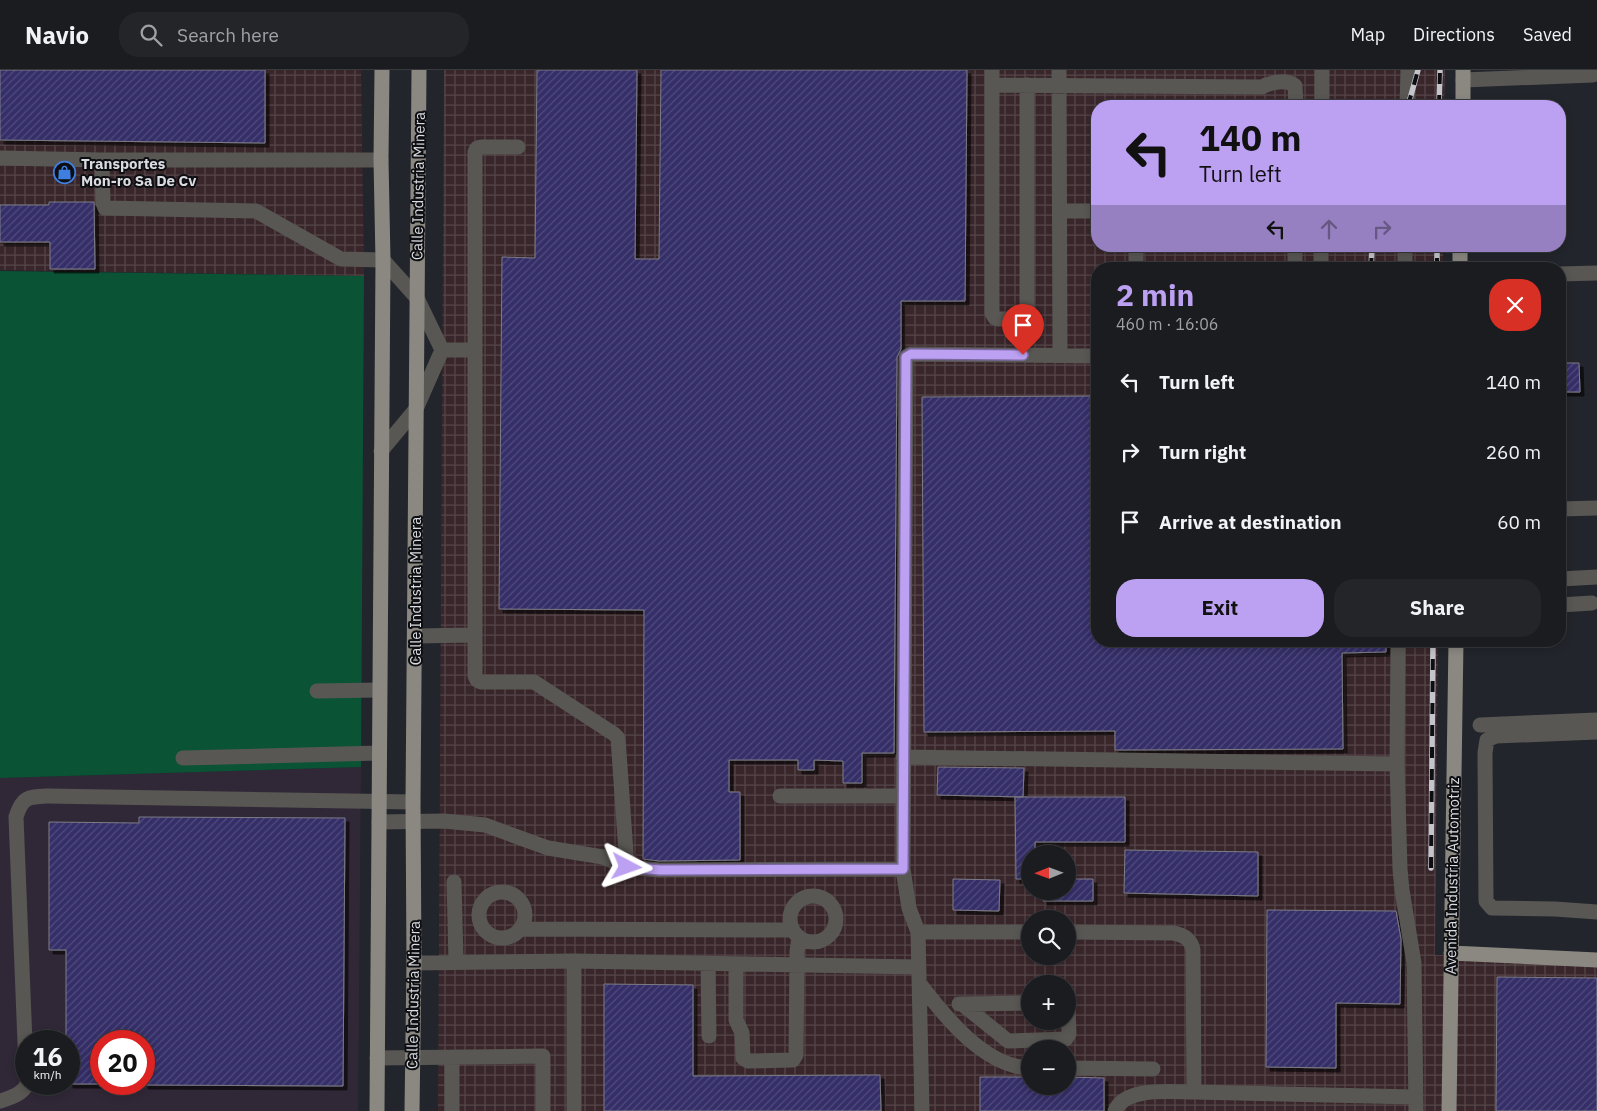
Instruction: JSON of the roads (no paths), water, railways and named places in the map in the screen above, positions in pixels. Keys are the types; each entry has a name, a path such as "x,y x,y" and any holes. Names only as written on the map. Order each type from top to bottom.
{"main road":[{"path":"377,1111 383,260 382,70"},
{"name":"Calle Industria Minera","path":"412,1111 420,70"},
{"path":"1462,100 1463,75"},
{"name":"Avenida Industria Automotriz","path":"1448,1111 1456,647"},
{"path":"1451,953 1597,960"}],"street":[{"path":"1059,70 1060,356"},
{"path":"1322,70 1322,100"},
{"path":"1407,100 1408,70"},
{"path":"1463,75 1593,75"},
{"path":"1027,85 1027,313 1021,319 998,319 992,313 992,78 1027,85 1262,87 1275,83 1293,83 1296,88 1296,100"},
{"path":"518,147 481,147 477,148 475,152 475,676 481,682 534,682 618,738 627,867"},
{"path":"0,158 381,160"},
{"path":"102,160 102,203 105,208 256,211 341,259 383,260 417,298 442,350 416,408 381,450"},
{"path":"1060,211 1091,211"},
{"path":"1566,274 1597,273"},
{"path":"442,350 475,350"},
{"path":"922,1111 918,932 908,902 903,869 906,357 911,354 1091,356"},
{"path":"1566,510 1597,508"},
{"path":"1566,579 1597,577"},
{"path":"1566,605 1592,603"},
{"path":"415,636 475,635"},
{"path":"1115,1111 1125,1099 1143,1093 1194,1092 1415,1104 1414,963 1401,884 1397,764 1398,647"},
{"path":"317,691 380,690"},
{"path":"1480,726 1597,720"},
{"path":"1597,732 1521,734 1493,737 1489,738 1486,744 1486,901 1492,908 1597,912"},
{"path":"182,758 379,752"},
{"path":"903,757 1397,764"},
{"path":"24,1030 16,817 22,803 28,798 47,796 413,802"},
{"path":"780,796 903,796"},
{"path":"379,822 414,821 485,825 548,848 603,857 627,867 660,870 903,869"},
{"path":"454,882 456,961"},
{"path":"520,929 796,933 796,1058 772,1061 748,1061 743,1058 742,1033 736,1020 736,965"},
{"path":"918,932 1021,932"},
{"path":"1076,932 1173,933 1181,934 1192,944 1194,1092"},
{"path":"414,963 574,961 918,967"},
{"path":"574,961 574,1111"},
{"path":"708,964 708,1036"},
{"path":"920,984 940,1011 962,1032 993,1057 1021,1067"},
{"path":"940,1011 962,1004 1021,1003"},
{"path":"962,1004 1008,1041 1066,1039 1069,1030"},
{"path":"376,1058 543,1056 543,1111"},
{"path":"452,1058 452,1111"},
{"path":"1076,1068 1153,1069"},
{"path":"0,1101 16,1095"}],"railway":[{"path":"1410,100 1418,70"},
{"path":"1439,100 1440,70"},
{"path":"1371,262 1372,252"},
{"path":"1437,252 1437,262"},
{"path":"1431,868 1433,647"}],"place":[{"name":"Transportes Mon-ro Sa De Cv","path":"65,172"}]}
